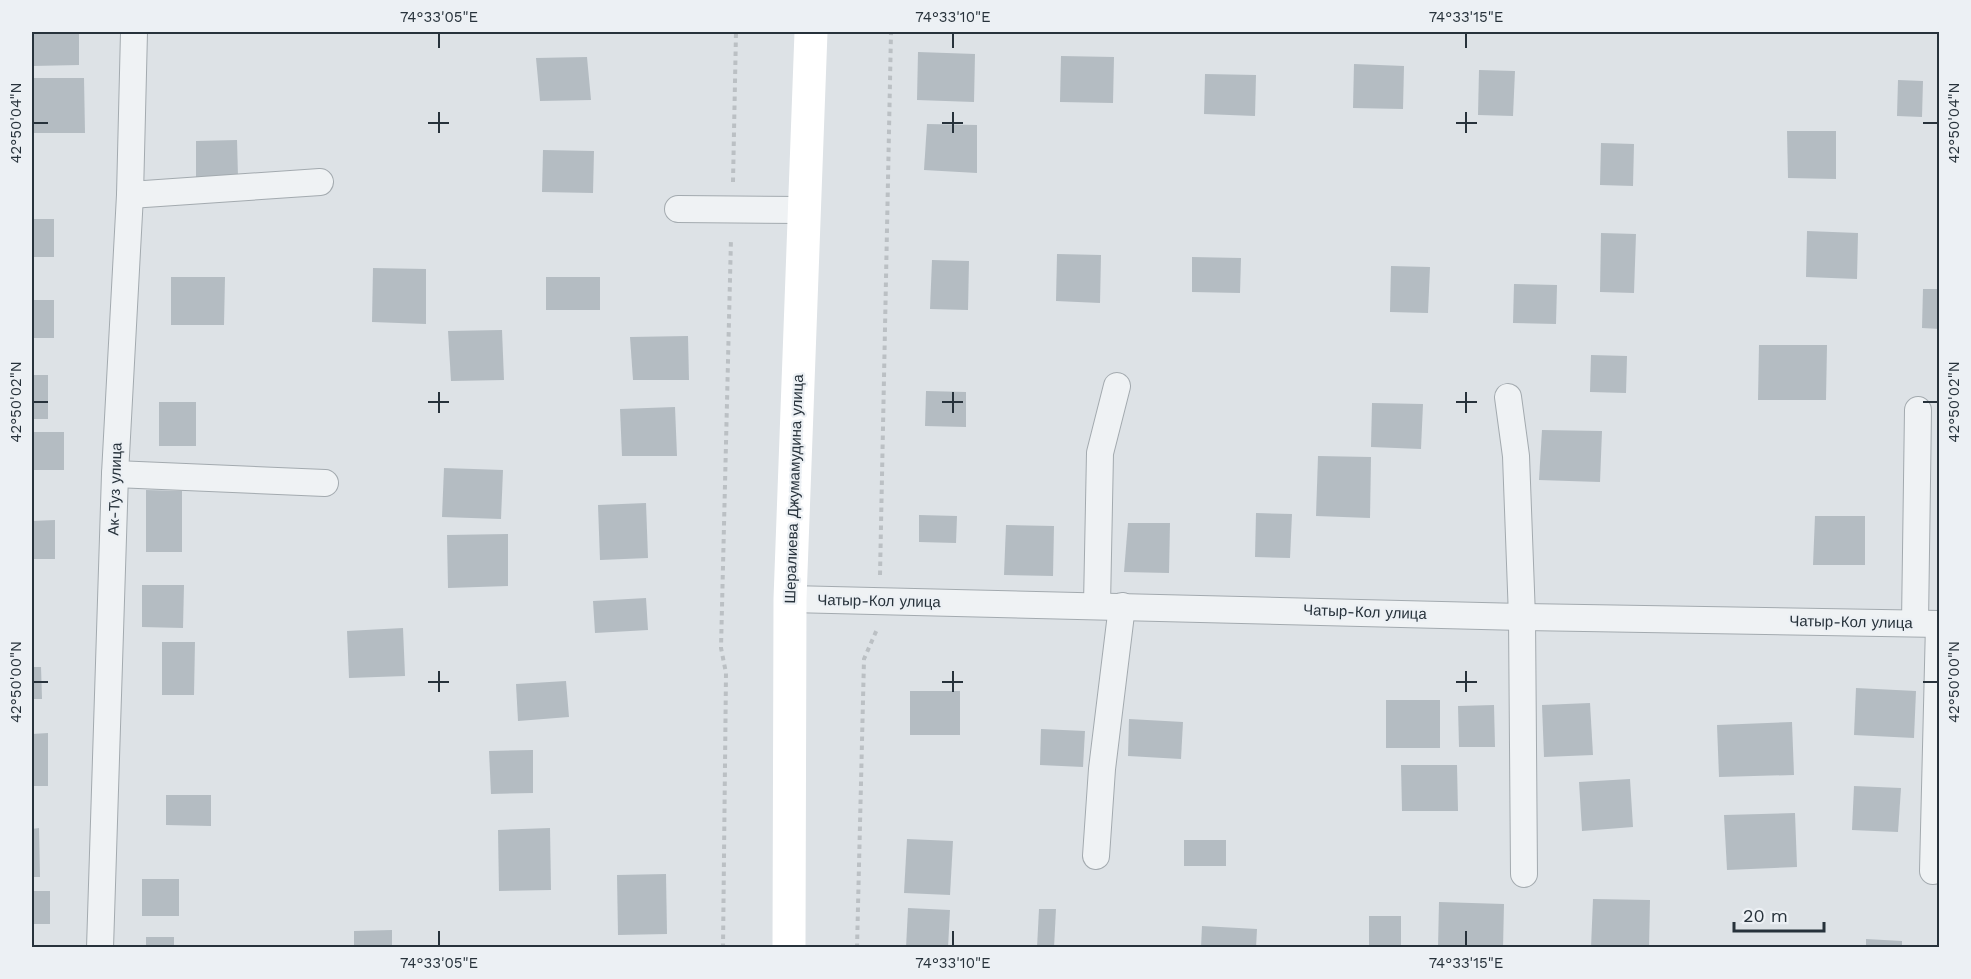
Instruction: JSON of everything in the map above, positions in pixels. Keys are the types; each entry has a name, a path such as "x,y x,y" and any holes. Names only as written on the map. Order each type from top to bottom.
{"street":[{"name":"Ак-Туз улица","path":"100,948 115,474 130,195 134,32"},
{"name":"Шералиева Джумамудина улица","path":"789,948 790,599 811,32"},
{"path":"130,195 320,182"},
{"path":"678,209 804,210"},
{"path":"1096,856 1110,606 1100,453 1117,386"},
{"path":"1508,397 1516,456 1522,617 1524,874"},
{"path":"1918,410 1931,624 1934,871"},
{"path":"115,474 325,483"},
{"name":"Чатыр-Кол улица","path":"790,599 1522,617 1931,624"}],"path":[{"path":"723,948 726,673 721,648 736,32"},
{"path":"857,948 864,658 879,623 891,32"}],"building":[{"path":"32,32 79,32 79,65 32,66"},
{"path":"918,52 975,54 974,102 917,100"},
{"path":"1061,56 1114,57 1113,103 1060,102"},
{"path":"587,57 591,100 540,101 536,58"},
{"path":"1354,64 1404,66 1403,109 1353,108"},
{"path":"1479,70 1515,71 1513,116 1478,115"},
{"path":"1205,74 1256,75 1255,116 1204,114"},
{"path":"32,78 84,78 85,133 32,133"},
{"path":"1898,80 1923,81 1922,117 1897,116"},
{"path":"927,124 977,125 977,173 924,170"},
{"path":"1787,131 1836,131 1836,179 1788,178"},
{"path":"237,140 238,177 196,179 196,141"},
{"path":"1601,143 1634,144 1633,186 1600,185"},
{"path":"543,150 594,151 593,193 542,192"},
{"path":"32,219 54,219 54,257 32,257"},
{"path":"1807,231 1858,233 1857,279 1806,277"},
{"path":"1601,233 1636,234 1634,293 1600,292"},
{"path":"1057,254 1101,255 1100,303 1056,301"},
{"path":"1192,257 1241,258 1240,293 1192,292"},
{"path":"932,260 969,261 968,310 930,309"},
{"path":"1391,266 1430,267 1428,313 1390,312"},
{"path":"373,268 426,269 426,324 372,322"},
{"path":"171,277 225,277 224,325 171,325"},
{"path":"546,277 600,277 600,310 546,310"},
{"path":"1514,284 1557,285 1556,324 1513,323"},
{"path":"1923,289 1940,289 1940,329 1922,328"},
{"path":"32,300 54,300 54,338 32,338"},
{"path":"502,330 504,380 451,381 448,331"},
{"path":"688,336 689,380 633,380 630,337"},
{"path":"1759,345 1827,345 1826,400 1758,400"},
{"path":"1591,355 1627,356 1626,393 1590,392"},
{"path":"32,375 48,375 48,419 32,419"},
{"path":"926,391 966,392 966,427 925,426"},
{"path":"159,402 196,402 196,446 159,446"},
{"path":"1372,403 1423,404 1421,449 1371,447"},
{"path":"675,407 677,456 622,456 620,409"},
{"path":"1542,430 1602,431 1600,482 1539,480"},
{"path":"32,432 64,432 64,470 32,470"},
{"path":"1318,456 1371,457 1370,518 1316,516"},
{"path":"444,468 503,470 501,519 442,517"},
{"path":"146,490 182,491 182,552 146,552"},
{"path":"646,503 648,558 600,560 598,505"},
{"path":"1256,513 1292,514 1290,558 1255,557"},
{"path":"919,515 957,516 956,543 919,542"},
{"path":"1815,516 1865,516 1865,565 1813,565"},
{"path":"55,520 55,559 32,559 32,521"},
{"path":"1128,523 1170,523 1169,573 1124,572"},
{"path":"1006,525 1054,526 1053,576 1004,575"},
{"path":"508,534 508,586 448,588 447,535"},
{"path":"142,585 184,585 183,628 142,627"},
{"path":"646,598 648,630 595,633 593,601"},
{"path":"403,628 405,676 349,678 347,631"},
{"path":"162,642 195,642 194,695 162,695"},
{"path":"32,667 41,667 42,699 32,699"},
{"path":"566,681 569,717 518,721 516,684"},
{"path":"1856,688 1916,691 1914,738 1854,735"},
{"path":"910,691 960,691 960,735 910,735"},
{"path":"1386,700 1440,700 1440,748 1386,748"},
{"path":"1590,703 1593,755 1544,757 1542,705"},
{"path":"1494,705 1495,747 1459,747 1458,706"},
{"path":"1129,719 1183,722 1181,759 1128,756"},
{"path":"1792,722 1794,775 1719,777 1717,725"},
{"path":"1041,729 1085,731 1083,767 1040,765"},
{"path":"48,733 48,786 32,786 32,734"},
{"path":"533,750 533,793 491,794 489,751"},
{"path":"1401,765 1457,765 1458,811 1402,811"},
{"path":"1630,779 1633,827 1582,831 1579,782"},
{"path":"1854,786 1901,788 1898,832 1852,830"},
{"path":"166,795 211,795 211,826 166,825"},
{"path":"1795,813 1797,867 1727,870 1724,815"},
{"path":"39,828 40,877 32,877 32,829"},
{"path":"550,828 551,890 499,891 498,830"},
{"path":"907,839 953,841 950,895 904,893"},
{"path":"1184,840 1226,840 1226,866 1184,866"},
{"path":"666,874 667,934 618,935 617,875"},
{"path":"142,879 179,879 179,916 142,916"},
{"path":"32,891 50,891 50,924 32,924"},
{"path":"1593,899 1650,900 1649,948 1591,948"},
{"path":"1439,902 1504,904 1503,948 1438,948"},
{"path":"908,908 950,910 948,948 906,948"},
{"path":"1039,909 1056,909 1054,948 1037,948"},
{"path":"1369,916 1401,916 1401,948 1369,948"},
{"path":"1202,926 1257,929 1256,948 1201,948"},
{"path":"392,930 392,948 354,948 354,931"},
{"path":"146,937 174,937 174,948 146,948"},
{"path":"1866,939 1902,941 1902,948 1866,948"}]}
